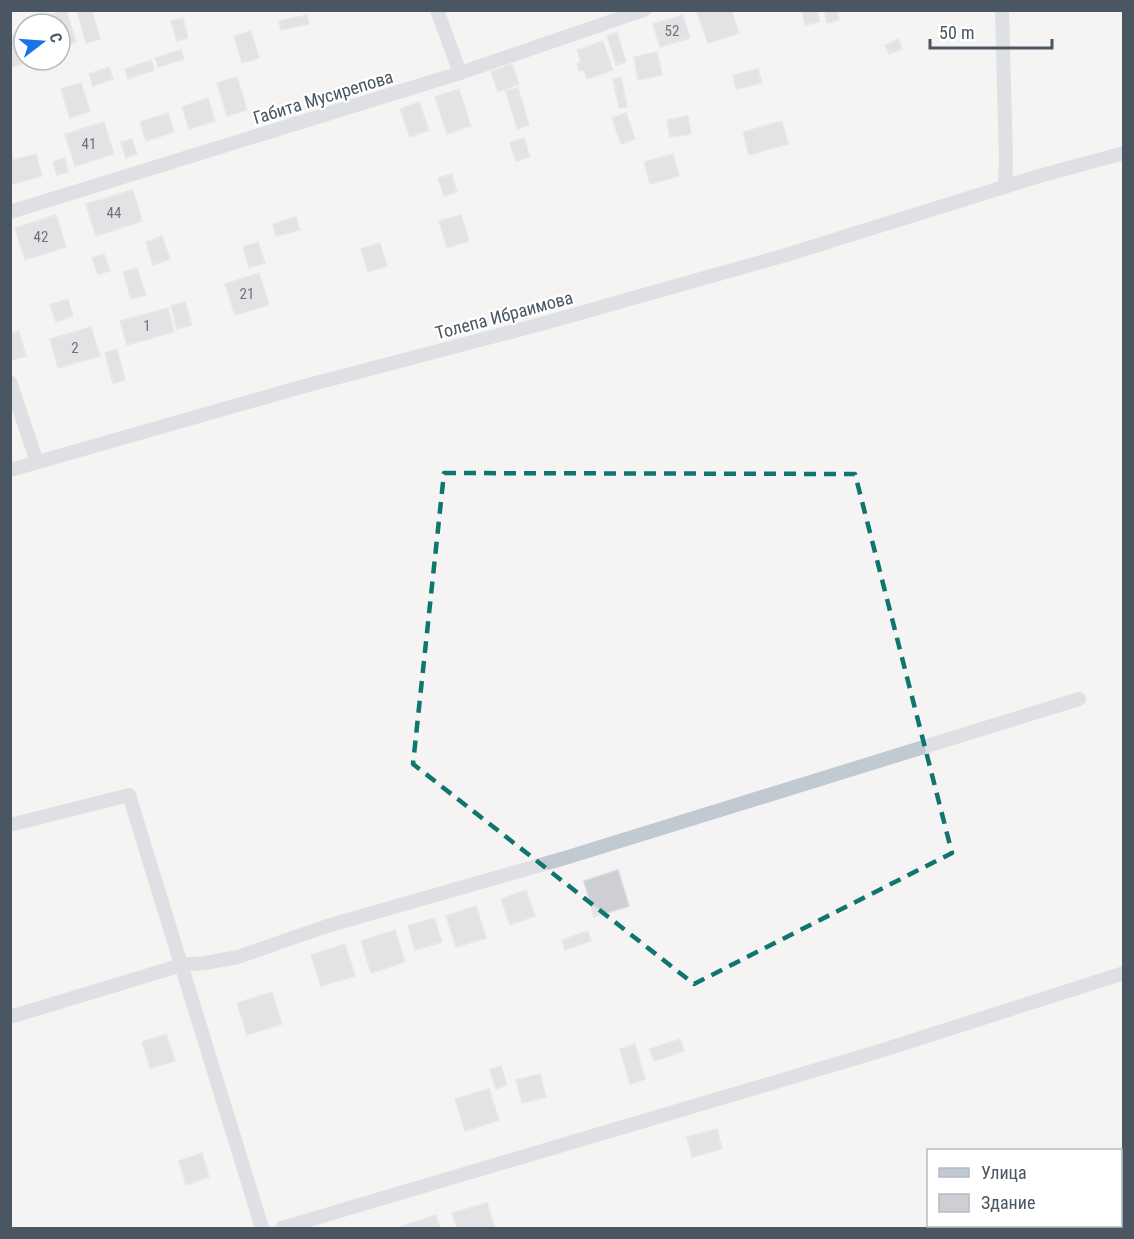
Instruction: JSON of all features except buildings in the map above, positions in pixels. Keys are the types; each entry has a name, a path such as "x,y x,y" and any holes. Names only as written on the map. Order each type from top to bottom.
{"street":[{"path":"437,10 460,73"},
{"name":"Габита Мусирепова","path":"10,212 460,73 644,10"},
{"path":"1002,10 1005,187"},
{"name":"Толепа Ибраимова","path":"10,470 301,387 541,324 786,255 1025,180 1124,153"},
{"path":"1006,160 1025,180"},
{"path":"10,382 38,462"},
{"path":"10,1017 182,965 238,957 327,926 565,858 1079,699"},
{"path":"10,825 129,795 262,1228"},
{"path":"282,1228 880,1051 1124,973"}],"highlighted area":[{"path":"444,473 855,474 952,853 694,984 413,764"}]}
